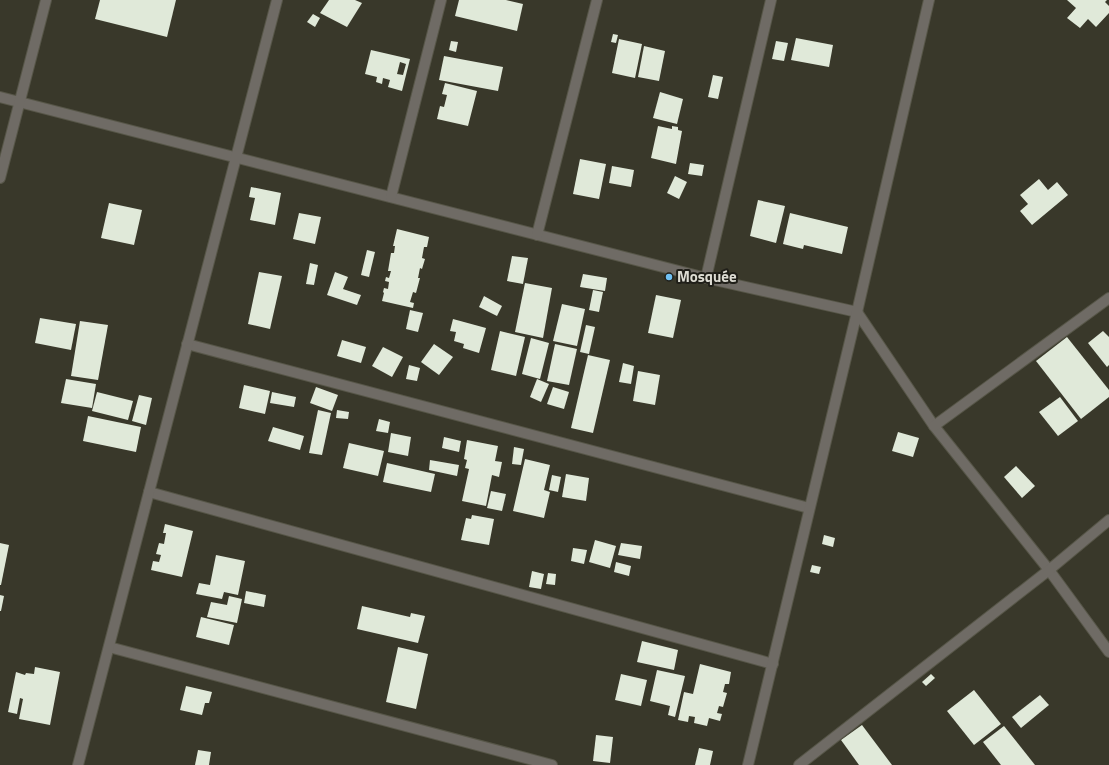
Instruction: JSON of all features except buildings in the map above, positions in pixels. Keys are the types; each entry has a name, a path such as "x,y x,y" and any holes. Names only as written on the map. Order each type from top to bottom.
{"street":[{"path":"0,178 46,0"},
{"path":"78,765 277,0"},
{"path":"391,197 441,0"},
{"path":"537,235 597,0"},
{"path":"706,278 771,0"},
{"path":"748,765 857,312 928,0"},
{"path":"0,97 706,278 857,312 934,426 1049,570 1109,652"},
{"path":"934,426 1109,298"},
{"path":"187,344 809,508"},
{"path":"149,492 773,664"},
{"path":"799,765 1049,570 1109,520"},
{"path":"109,647 552,765"}],"place":[{"name":"Mosquée","path":"669,277"}]}
